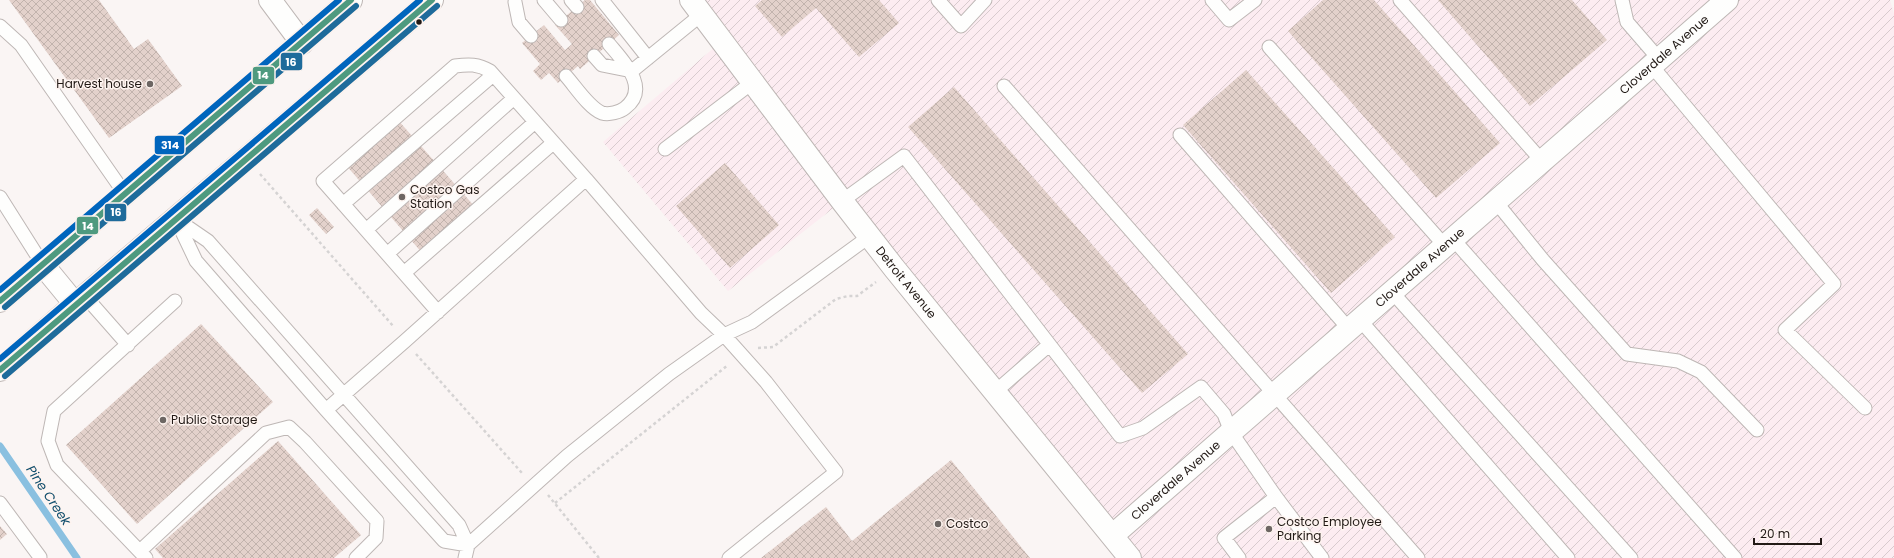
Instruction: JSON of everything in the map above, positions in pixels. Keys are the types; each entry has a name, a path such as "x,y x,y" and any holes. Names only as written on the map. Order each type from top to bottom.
{"street":[{"path":"270,0 302,43"},
{"path":"0,301 302,43 350,0"},
{"path":"0,370 80,299 248,158 432,0"},
{"name":"Cloverdale Avenue","path":"1113,535 1727,0"},
{"name":"Detroit Avenue","path":"696,7 842,202 894,268 1113,535 1130,558"},
{"path":"42,265 80,299"}],"lane":[{"path":"544,0 561,20"},
{"path":"602,0 648,58"},
{"path":"938,0 961,26 985,0"},
{"path":"1212,0 1229,20 1255,0"},
{"path":"1400,0 1542,161"},
{"path":"1622,0 1627,22 1655,62 1834,284 1785,330 1865,408"},
{"path":"515,1 519,22 531,36"},
{"path":"632,71 648,58 696,7"},
{"path":"0,26 21,45 125,194"},
{"path":"566,76 593,107 603,113 614,113 623,109 631,103 636,87 632,71 609,44"},
{"path":"1269,47 1449,242 1735,558"},
{"path":"594,56 602,65 632,71"},
{"path":"438,312 323,181 455,66 470,64 482,66 494,75 701,313 724,334 743,356 836,472 729,558"},
{"path":"343,204 494,75"},
{"path":"665,149 753,82"},
{"path":"1004,86 1418,558"},
{"path":"366,230 514,98"},
{"path":"387,254 535,122"},
{"path":"1180,135 1355,324 1568,558"},
{"path":"404,273 553,143"},
{"path":"842,202 904,156 1120,436 1143,428 1201,388 1224,414 1231,432 1276,497 1322,558"},
{"path":"326,410 344,396 586,179"},
{"path":"0,197 42,265"},
{"path":"1496,202 1543,260 1627,354 1678,361 1701,372 1757,430"},
{"path":"176,219 208,241 459,525 468,545"},
{"path":"176,219 196,262 326,410 444,541 468,545"},
{"path":"465,558 468,545 567,456 615,416 724,334 752,322 870,236"},
{"path":"1392,292 1631,558"},
{"path":"80,299 128,345"},
{"path":"175,301 54,411 48,441 57,465 143,554 266,432 289,427 305,442 377,521 376,538 356,558"},
{"path":"995,392 1049,345"},
{"path":"1239,558 1224,538 1276,497"},
{"path":"0,503 40,557 39,558"}],"path":[{"path":"248,158 281,200 523,475 546,492 599,558"},
{"path":"555,503 730,363 760,347 773,347 836,299 848,296 857,296 894,268"}],"shaded area":[{"path":"691,0 1890,0 1894,14 1894,558 1130,558 841,202 728,291 603,142 722,41"}],"building":[{"path":"9,0 99,0 134,49 148,39 182,86 109,138"},
{"path":"585,0 590,0 619,35 580,69 578,66 558,83 549,73 541,80 533,71 540,64 522,43 544,25 565,50 572,44 555,25"},
{"path":"762,0 879,0 899,23 859,57 816,8 782,37 755,6"},
{"path":"1323,0 1374,0 1500,143 1436,198 1288,31"},
{"path":"1438,0 1572,0 1607,40 1530,106"},
{"path":"1246,70 1395,237 1331,293 1183,125"},
{"path":"954,87 1188,354 1142,393 908,127"},
{"path":"397,119 476,208 423,254 345,164"},
{"path":"725,163 779,225 730,268 676,206"},
{"path":"317,208 334,227 326,234 309,215"},
{"path":"201,324 273,402 137,524 66,445"},
{"path":"278,441 361,535 334,558 163,558 155,549"},
{"name":"Costco","path":"951,460 1030,558 761,558 826,507 852,541"},
{"path":"0,526 7,534 0,540"}],"waterway":[{"name":"Pine Creek","path":"0,446 77,558"}],"transit line":[{"name":"314","path":"0,290 339,0"},
{"name":"14","path":"0,301 351,0"},
{"name":"314","path":"0,359 420,0"},
{"name":"14","path":"0,370 432,0"},
{"name":"16","path":"5,307 356,6"},
{"name":"16","path":"5,376 437,6"}],"place":[{"name":"Harvest house","path":"150,84"},
{"name":"Costco Gas Station","path":"402,197"},
{"name":"Public Storage","path":"163,420"},
{"name":"Costco","path":"938,524"},
{"name":"Costco Employee Parking","path":"1269,529"}]}
